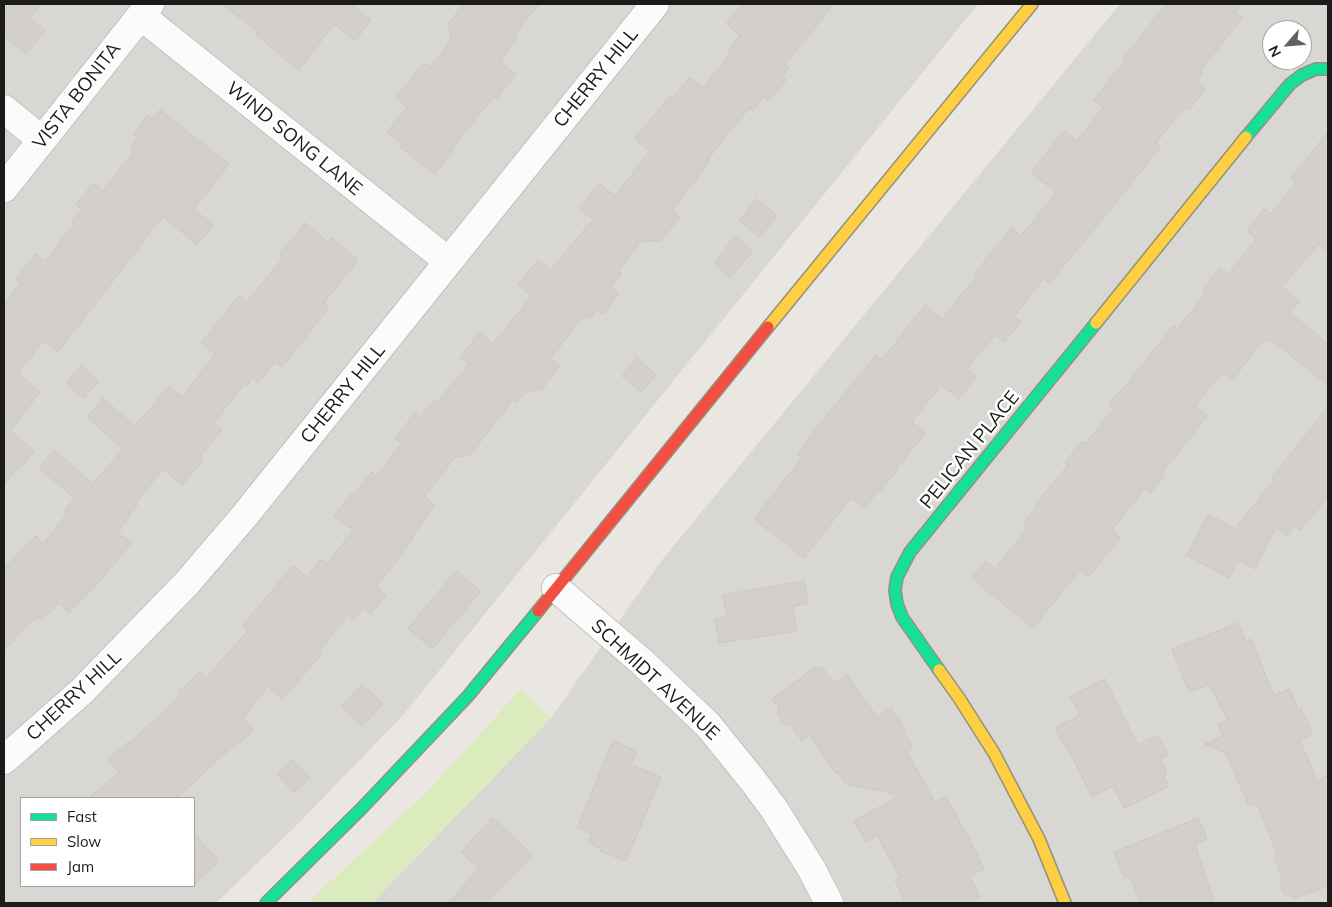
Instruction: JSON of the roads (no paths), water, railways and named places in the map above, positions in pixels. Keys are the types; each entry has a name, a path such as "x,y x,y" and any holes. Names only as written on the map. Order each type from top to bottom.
{"main road":[{"path":"266,903 362,808 456,709 496,663 1032,4"},
{"name":"PELICAN PLACE","path":"1065,903 1039,839 1004,770 959,698 902,617 897,604 897,577 910,552 1280,95 1296,79 1322,69"}],"street":[{"name":"CHERRY HILL","path":"4,760 82,691 188,583 246,514 655,4"},
{"name":"WIND SONG LANE","path":"145,10 448,261"},
{"name":"VISTA BONITA","path":"4,188 145,10"},
{"path":"4,109 42,140"},
{"name":"SCHMIDT AVENUE","path":"556,588 642,662 708,725 774,809 802,852 830,903"}]}
